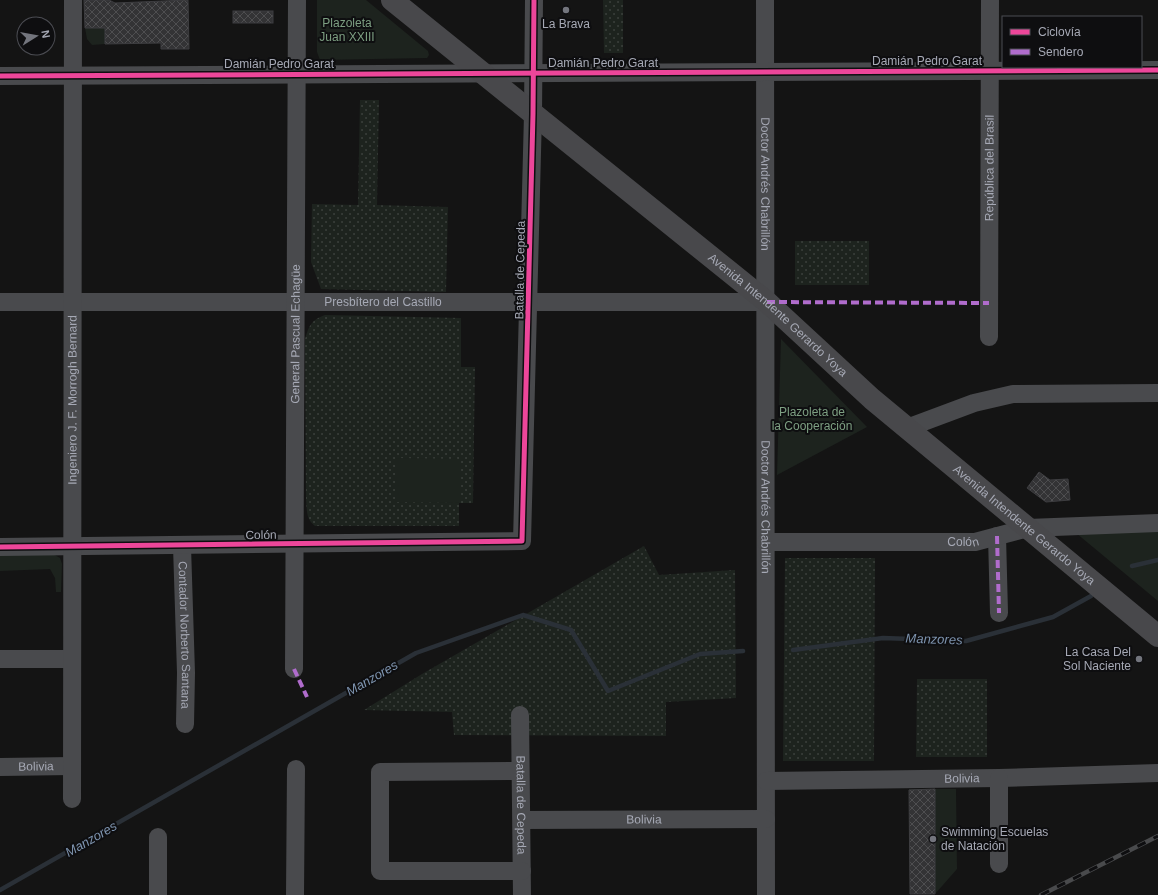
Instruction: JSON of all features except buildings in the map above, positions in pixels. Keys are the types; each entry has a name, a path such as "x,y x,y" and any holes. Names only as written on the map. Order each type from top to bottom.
{"main road":[{"name":"Avenida Intendente Gerardo Yoya","path":"392,0 767,302 872,399 1158,636"}],"street":[{"name":"Ingeniero J. F. Morrogh Bernard","path":"72,799 73,0"},
{"name":"General Pascual Echagüe","path":"294,669 297,0"},
{"name":"Batalla de Cepeda","path":"522,541 534,114 534,0"},
{"name":"Doctor Andrés Chabrillón","path":"765,0 767,302 766,895"},
{"name":"República del Brasil","path":"989,337 990,0"},
{"name":"Damián Pedro Garat","path":"0,76 1158,70"},
{"name":"Presbítero del Castillo","path":"0,302 767,302"},
{"path":"907,428 974,404 1013,394 1158,393"},
{"name":"Colón","path":"766,542 975,542 1028,528 1158,523"},
{"path":"997,536 999,613"},
{"name":"Colón","path":"0,547 522,541"},
{"name":"Contador Norberto Santana","path":"182,546 186,673 185,724"},
{"path":"0,659 72,659"},
{"name":"Batalla de Cepeda","path":"520,715 522,895"},
{"name":"Bolivia","path":"0,767 72,766"},
{"path":"295,895 296,769"},
{"path":"520,771 380,772 380,871 522,871"},
{"name":"Bolivia","path":"766,780 999,778 1158,773"},
{"path":"999,778 999,864"},
{"name":"Bolivia","path":"522,820 766,819"},
{"path":"158,838 158,895"}],"green space":[{"name":"Plazoleta Juan XXIII","path":"317,0 366,0 428,51 429,55 427,58 320,60 317,52"},
{"path":"603,0 623,0 623,53 604,53"},
{"path":"85,28 105,28 105,44 92,45 87,39"},
{"path":"360,100 379,100 377,205 448,207 446,292 321,289 311,262 312,204 358,205"},
{"path":"795,241 869,241 869,285 795,285"},
{"path":"325,315 461,318 461,367 475,367 473,503 459,503 459,526 315,526 310,521 306,500 305,339 311,324"},
{"name":"Plazoleta de la Cooperación","path":"781,339 867,427 777,475"},
{"path":"396,458 459,459 459,503 396,502"},
{"path":"1158,526 1158,601 1070,528"},
{"path":"644,546 659,575 735,570 736,698 666,702 666,736 454,735 452,712 364,710 422,674"},
{"path":"0,553 53,554 60,558 62,564 61,592 56,592 55,578 50,569 0,571"},
{"path":"785,558 875,558 874,761 783,761"},
{"path":"917,679 987,679 987,757 916,757"},
{"name":"Swimming Escuelas de Natación","path":"909,789 956,789 957,869 935,894 910,894"}],"waterway":[{"name":"Manzores","path":"1132,566 1158,560"},
{"name":"Manzores","path":"793,650 883,638 966,641 1053,617 1091,596"},
{"name":"Manzores","path":"0,890 416,653 523,615 571,630 608,691 700,654 743,651"}],"railway":[{"path":"1041,895 1158,836"}],"marked path":[{"path":"767,302 989,303"},
{"path":"997,536 999,613"},
{"path":"294,669 307,697"}],"cycle path":[{"path":"0,547 522,541 533,114 534,0"},
{"path":"0,76 1158,70"}],"place":[{"name":"La Brava","path":"566,10"},
{"name":"La Casa Del Sol Naciente","path":"1139,659"},
{"name":"Swimming Escuelas de Natación","path":"933,839"}]}
